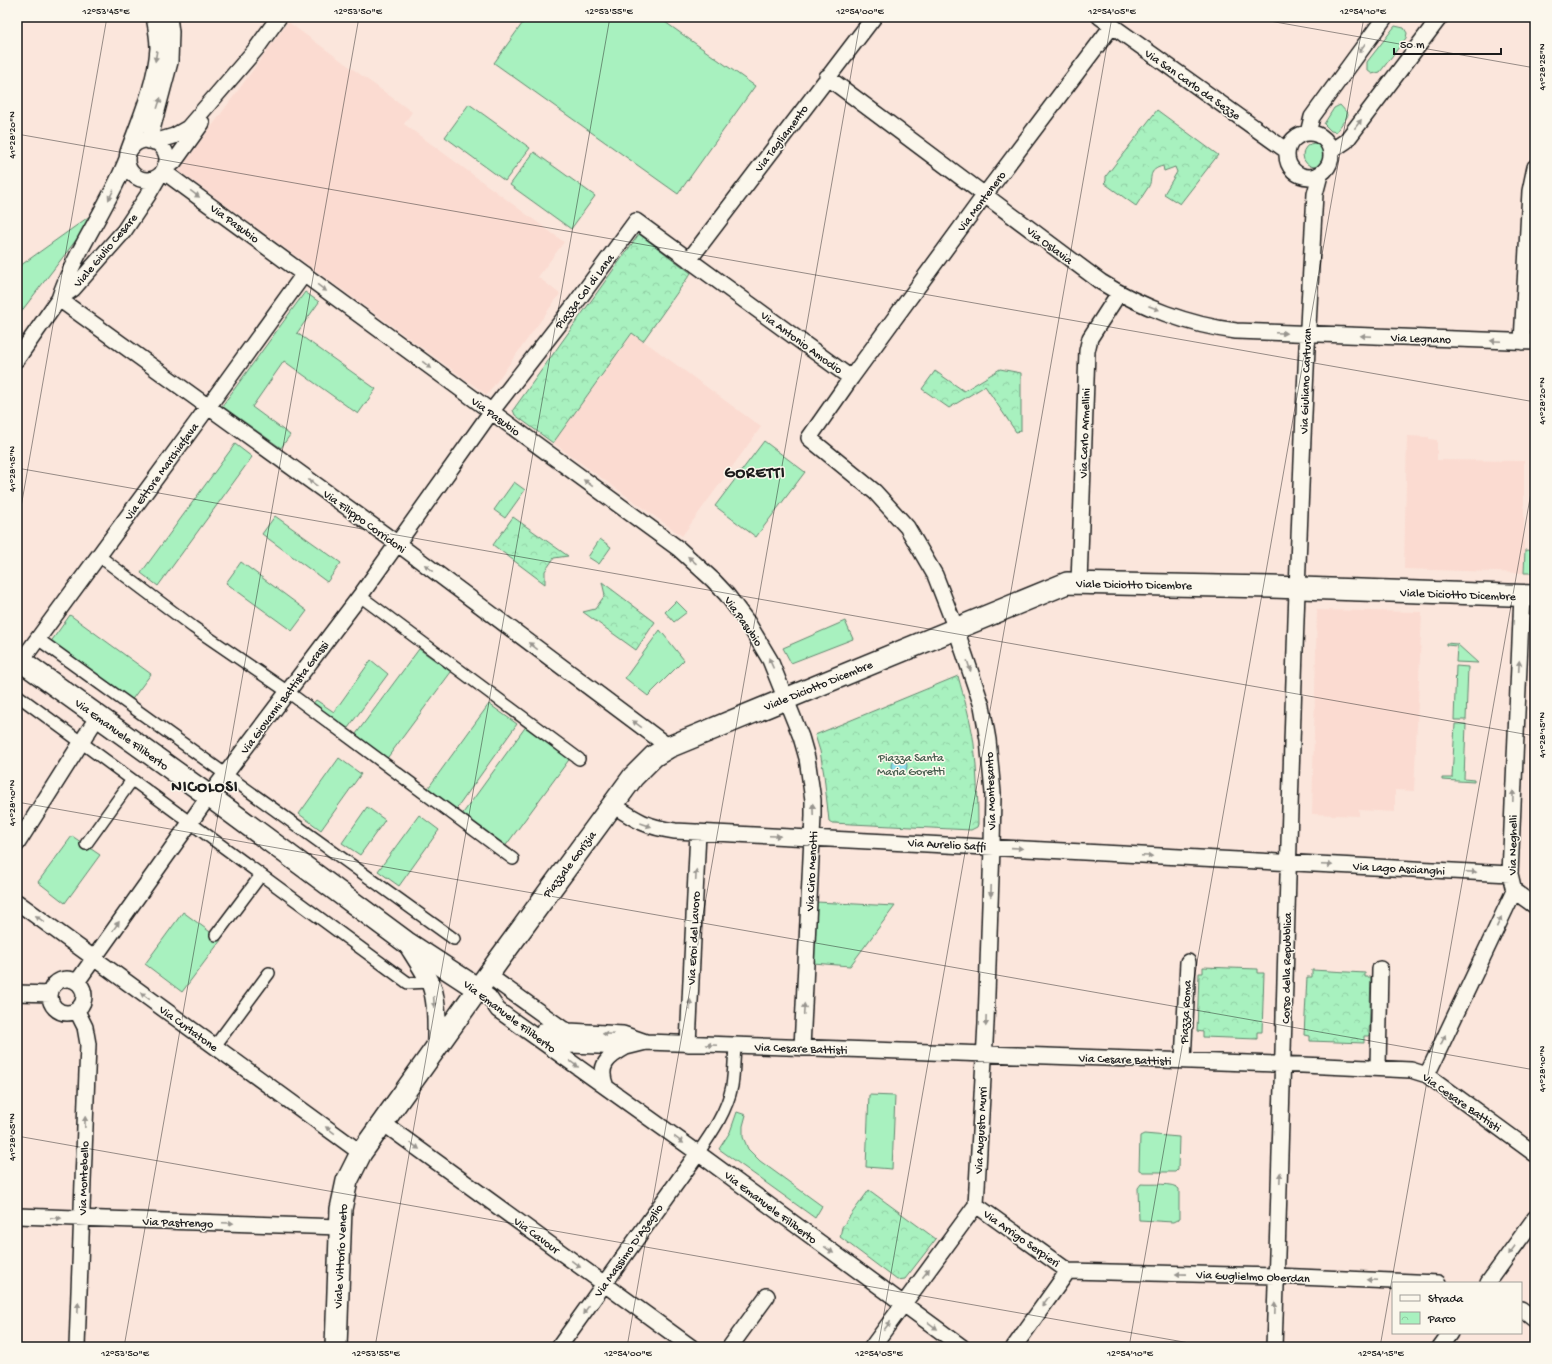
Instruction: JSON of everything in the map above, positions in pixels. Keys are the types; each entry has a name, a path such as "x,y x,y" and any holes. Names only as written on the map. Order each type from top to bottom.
{"main road":[{"name":"Viale Diciotto Dicembre","path":"669,747 1067,584 1079,583 1297,588 1529,596"},
{"name":"Via Emanuele Filiberto","path":"18,662 98,716 209,796 406,942 485,987"},
{"name":"Piazzale Gorizia","path":"485,987 633,777 654,756 669,747"},
{"name":"Viale Vittorio Veneto","path":"336,1347 341,1209 347,1181 361,1153 436,1050 485,987"}],"street":[{"name":"Viale Giulio Cesare","path":"17,359 59,299 64,284 87,238 113,192 145,102 154,69 158,48 154,17"},
{"path":"152,141 170,62 171,47 169,17"},
{"name":"Viale Giulio Cesare","path":"152,141 174,136 188,128 256,49 279,17"},
{"name":"Via Tagliamento","path":"690,260 827,77 874,17"},
{"name":"Via San Carlo da Sezze","path":"1100,17 1287,151"},
{"path":"1308,133 1312,116 1385,17"},
{"path":"1331,151 1346,141 1440,17"},
{"name":"Via Montenero","path":"851,378 984,196 1112,26"},
{"name":"Via Oslavia","path":"827,77 984,196 1118,293 1184,320 1219,329 1307,334"},
{"name":"Viale Giulio Cesare","path":"59,299 72,289 124,231 162,171 174,162 203,122 208,105"},
{"path":"1308,133 1320,136 1325,140 1331,151 1329,165 1320,175 1313,177 1306,177 1293,171 1287,158 1287,151 1294,138 1301,134 1308,133"},
{"path":"152,141 159,144 165,154 162,171 153,179 140,179 130,171 127,156 132,147 137,143 152,141"},
{"path":"1528,342 1530,198 1535,167"},
{"name":"Via Pasubio","path":"162,171 679,549 697,564 727,596 748,623 770,660 785,699"},
{"name":"Via Giuliano Carturan","path":"1297,588 1307,334 1315,194 1320,175"},
{"name":"Piazza Col di Lana","path":"491,412 575,304 636,221 690,260"},
{"name":"Via Antonio Amodio","path":"690,260 851,378 809,438 875,492 907,527 935,575 956,629"},
{"name":"Via Ettore Marchiafava","path":"18,662 38,639 304,274"},
{"name":"Via Carlo Armellini","path":"1079,583 1087,351 1090,338 1118,293"},
{"name":"Via Filippo Corridoni","path":"59,299 398,544 669,747"},
{"name":"Via Legnano","path":"1307,334 1528,342"},
{"name":"Via Giovanni Battista Grassi","path":"77,982 190,822 360,596 491,412"},
{"path":"99,556 193,627 288,692 513,858"},
{"name":"Corso della Repubblica","path":"1274,1347 1297,588"},
{"path":"360,596 578,759"},
{"name":"Via Neghelli","path":"1427,1075 1514,891 1510,874 1529,596"},
{"name":"Via Montesanto","path":"956,629 982,706 988,740 992,793 992,847 985,1054"},
{"path":"38,639 454,939"},
{"path":"17,695 408,982 430,982"},
{"name":"Via Ciro Menotti","path":"785,699 801,737 808,765 813,800 802,1048"},
{"path":"17,844 98,716"},
{"path":"86,844 132,780"},
{"name":"Via Aurelio Saffi","path":"613,805 640,823 652,827 675,831 1288,863"},
{"name":"Via Eroi del Lavoro","path":"688,1044 698,832"},
{"name":"Via Lago Ascianghi","path":"1288,863 1510,874"},
{"path":"216,935 261,875"},
{"path":"1514,891 1535,906"},
{"name":"Via Curtatone","path":"17,902 361,1153"},
{"path":"406,942 430,982 434,998 437,1023 436,1050"},
{"name":"Piazza Roma","path":"1183,1061 1188,962"},
{"path":"1378,1067 1380,969"},
{"path":"215,1046 269,973"},
{"path":"63,979 72,979 77,982 84,989 85,995 81,1007 77,1011 69,1013 57,1010 53,1006 50,994 52,987 63,979"},
{"path":"485,987 563,1030 624,1034 646,1042"},
{"path":"485,987 564,1044 626,1048"},
{"name":"Via Emanuele Filiberto","path":"485,987 498,1010 698,1153 962,1347"},
{"path":"17,993 50,994"},
{"name":"Via Montebello","path":"77,1011 85,1026 88,1044 77,1347"},
{"path":"606,1087 602,1071 606,1062 613,1054 646,1042"},
{"name":"Via Cesare Battisti","path":"646,1042 1378,1067 1410,1070 1427,1075 1535,1154"},
{"path":"698,1153 720,1119 727,1103 731,1087 736,1046"},
{"name":"Via Augusto Murri","path":"976,1205 985,1054"},
{"name":"Via Cavour","path":"383,1123 691,1347"},
{"name":"Via Massimo D'Azeglio","path":"559,1347 698,1153"},
{"path":"872,1347 976,1205"},
{"name":"Via Arrigo Serpieri","path":"976,1205 1068,1271"},
{"name":"Via Pastrengo","path":"17,1216 340,1227"},
{"path":"1489,1282 1535,1218"},
{"path":"1014,1347 1068,1271"},
{"name":"Via Guglielmo Oberdan","path":"1068,1271 1276,1276 1415,1282"},
{"path":"730,1347 767,1296"},
{"path":"1522,1310 1535,1320"},
{"path":"1440,1347 1449,1334"}],"shaded area":[{"path":"288,22 412,112 404,124 564,242 538,277 560,294 487,395 179,171"},
{"path":"633,333 761,427 682,536 553,443"},
{"path":"1407,436 1429,437 1429,439 1437,440 1437,460 1524,461 1524,573 1404,569"},
{"path":"1317,610 1422,612 1414,791 1395,790 1395,812 1359,810 1359,816 1312,814"}],"green space":[{"path":"527,17 658,17 755,86 678,194 494,63"},
{"path":"1395,26 1404,28 1407,33 1406,38 1380,72 1372,74 1367,70 1367,62"},
{"path":"469,104 530,148 505,181 445,137"},
{"path":"1340,105 1348,114 1347,117 1336,132 1331,131 1324,124 1334,108"},
{"path":"1157,110 1218,155 1180,204 1164,194 1177,172 1175,167 1164,171 1163,166 1153,172 1149,186 1136,206 1104,183 1106,181 1106,176"},
{"path":"1315,143 1320,144 1326,150 1326,160 1320,166 1315,167 1310,166 1304,160 1303,155 1304,150 1310,144"},
{"path":"534,152 595,196 571,229 510,185"},
{"path":"94,213 96,214 17,317 17,268"},
{"path":"639,234 691,273 643,341 632,333 553,443 515,415 513,410"},
{"path":"305,292 319,302 297,333 376,389 358,414 284,361 252,407 290,435 281,448 222,406"},
{"path":"1000,369 1021,373 1021,431 1016,432 985,386 949,408 922,389 935,371 964,391"},
{"path":"764,441 805,472 756,537 715,506"},
{"path":"235,444 252,457 158,586 141,573"},
{"path":"514,482 525,490 505,518 494,510"},
{"path":"275,516 341,563 327,582 262,534"},
{"path":"513,517 568,556 554,558 545,571 545,584 493,545"},
{"path":"600,539 611,547 599,564 588,557"},
{"path":"1525,550 1535,551 1535,573 1524,573"},
{"path":"241,562 307,611 292,631 226,583"},
{"path":"602,582 655,622 636,650 583,612 595,609 605,595"},
{"path":"676,601 687,612 674,622 665,612"},
{"path":"70,615 151,674 130,702 50,643"},
{"path":"845,621 853,639 791,663 783,648"},
{"path":"660,630 684,660 648,696 625,678"},
{"path":"1446,643 1457,644 1478,663 1456,662 1457,646 1446,645"},
{"path":"419,649 451,672 385,761 353,738"},
{"path":"371,660 388,674 345,732 311,706 316,700 334,712"},
{"path":"1456,666 1468,667 1466,720 1454,720"},
{"name":"Piazza Santa Maria Goretti","path":"958,676 974,744 978,794 977,827 971,830 832,823 829,821 824,775 820,751 815,735"},
{"path":"489,704 517,724 455,811 426,791"},
{"path":"1455,724 1466,724 1464,779 1474,780 1474,782 1442,780 1442,778 1452,778"},
{"path":"527,725 571,757 504,848 461,816"},
{"path":"339,758 361,774 321,830 299,814"},
{"path":"367,807 385,820 360,855 342,843"},
{"path":"419,815 439,830 399,886 378,871"},
{"path":"72,836 100,855 65,903 38,882"},
{"path":"816,902 895,906 850,966 813,963"},
{"path":"183,912 221,940 182,992 145,964"},
{"path":"1203,967 1258,969 1258,973 1264,973 1262,1032 1257,1032 1257,1039 1203,1037 1203,1032 1197,1031 1199,973 1203,973"},
{"path":"1312,970 1365,973 1365,977 1371,977 1369,1036 1364,1036 1364,1043 1310,1041 1310,1036 1304,1035 1307,977 1312,977"},
{"path":"869,1095 895,1096 892,1169 866,1167"},
{"path":"737,1112 746,1115 743,1126 743,1137 748,1149 760,1161 822,1206 815,1218 719,1149 730,1132"},
{"path":"1144,1134 1179,1137 1178,1169 1175,1172 1143,1172 1139,1170 1140,1136"},
{"path":"1141,1184 1172,1185 1179,1189 1179,1219 1173,1222 1139,1220 1138,1188"},
{"path":"869,1190 936,1239 905,1279 897,1280 840,1237 842,1227"}],"water":[{"path":"899,758 905,760 907,766 905,772 899,774 893,772 891,766 893,760"}],"district":[{"name":"GORETTI","path":"755,471"},
{"name":"NICOLOSI","path":"205,785"}]}
